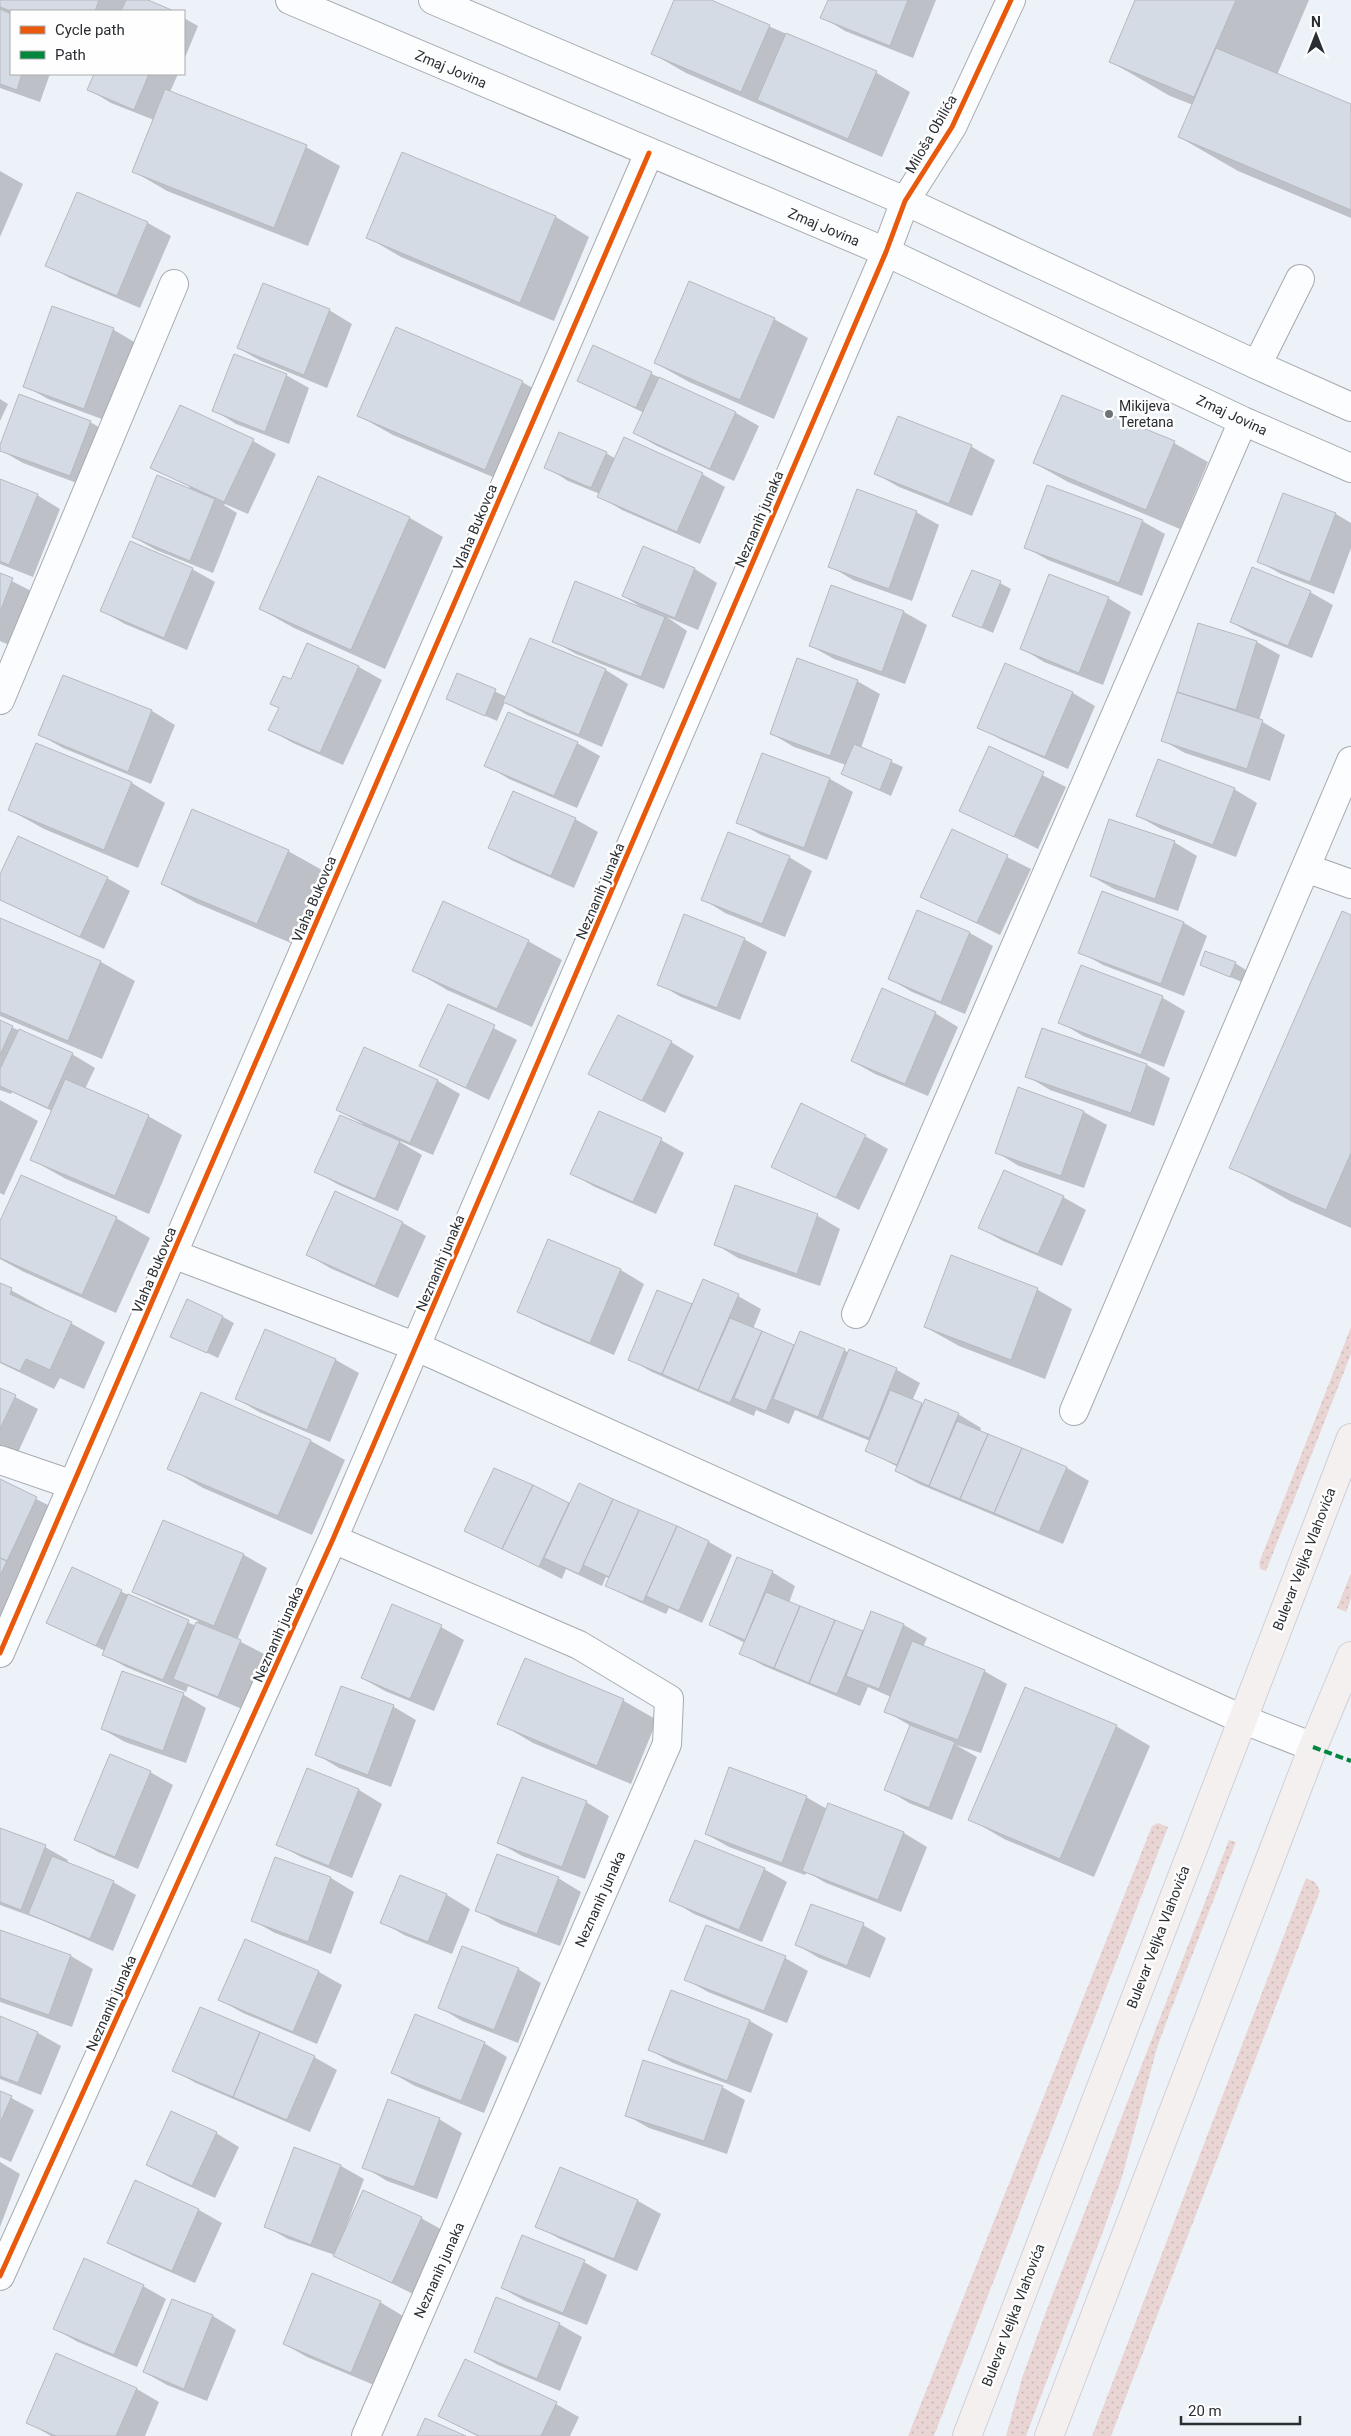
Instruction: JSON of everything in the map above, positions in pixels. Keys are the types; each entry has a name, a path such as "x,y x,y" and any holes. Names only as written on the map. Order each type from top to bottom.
{"main road":[{"name":"Bulevar Veljka Vlahovića","path":"967,2436 1351,1438"},
{"path":"1049,2436 1313,1747 1351,1656"}],"street":[{"name":"Zmaj Jovina","path":"290,0 886,252 1243,421 1351,468"},
{"path":"433,0 905,201 1257,366 1351,407"},
{"name":"Miloša Obilića","path":"886,252 905,201 952,127 1011,0"},
{"name":"Vlaha Bukovca","path":"0,1653 649,153"},
{"name":"Neznanih junaka","path":"0,2276 333,1539 886,252"},
{"path":"1257,366 1300,279"},
{"path":"0,700 174,284"},
{"path":"856,1314 1243,421"},
{"path":"1074,1411 1351,761"},
{"path":"1306,868 1351,884"},
{"path":"173,1254 417,1347 1242,1719 1313,1747"},
{"path":"0,1460 72,1485"},
{"name":"Neznanih junaka","path":"333,1539 579,1645 669,1699 667,1744 366,2436"}],"shaded area":[{"path":"1351,1327 1351,1354 1266,1571 1260,1569 1259,1563"},
{"path":"1351,1573 1351,1599 1346,1612 1337,1608"},
{"path":"1158,1823 1168,1827 934,2436 908,2436 1152,1826"},
{"path":"1229,1840 1236,1842 1157,2048 1122,2177 1101,2237 1026,2436 1006,2436 1022,2378 1047,2309"},
{"path":"1306,1878 1315,1882 1320,1891 1111,2436 1092,2436"}],"building":[{"path":"0,0 99,0 95,10 10,11 0,7"},
{"path":"126,0 148,0 172,10 121,10"},
{"path":"674,0 711,0 770,25 741,92 651,54"},
{"path":"828,0 908,0 890,46 820,18"},
{"path":"1135,0 1236,0 1194,97 1109,62"},
{"path":"0,9 10,14 10,75 22,75 17,90 0,84"},
{"path":"786,33 877,71 848,139 757,100"},
{"path":"1216,48 1351,104 1351,210 1178,137"},
{"path":"94,75 149,75 134,110 87,90"},
{"path":"165,89 307,145 274,228 132,172"},
{"path":"402,152 556,216 520,303 366,238"},
{"path":"77,192 148,222 117,296 45,266"},
{"path":"689,281 775,318 740,400 654,363"},
{"path":"263,283 330,309 304,375 237,348"},
{"path":"52,306 114,328 84,409 23,387"},
{"path":"396,327 523,381 485,470 357,416"},
{"path":"593,345 652,372 636,408 577,381"},
{"path":"234,354 287,374 265,432 212,411"},
{"path":"659,377 736,412 710,469 633,433"},
{"path":"19,394 91,421 70,476 0,451 0,445"},
{"path":"1062,395 1175,441 1146,510 1033,463"},
{"path":"180,405 254,439 224,502 150,468"},
{"path":"898,416 972,445 949,504 874,474"},
{"path":"559,432 607,452 591,488 544,468"},
{"path":"624,437 703,473 677,532 597,497"},
{"path":"157,475 215,499 190,561 132,537"},
{"path":"318,476 410,517 351,650 259,609"},
{"path":"0,479 38,494 9,565 0,561"},
{"path":"1047,485 1143,520 1119,583 1024,548"},
{"path":"857,489 917,511 889,589 828,567"},
{"path":"1283,493 1336,513 1310,582 1257,562"},
{"path":"130,541 193,568 164,638 100,611"},
{"path":"643,546 695,568 675,618 622,596"},
{"path":"1252,567 1311,591 1288,646 1230,622"},
{"path":"972,570 1001,581 982,628 952,616"},
{"path":"0,573 13,578 0,612"},
{"path":"1049,574 1109,597 1079,673 1020,649"},
{"path":"575,581 665,617 641,677 552,642"},
{"path":"831,585 904,611 882,672 809,646"},
{"path":"1198,623 1257,641 1236,710 1177,692"},
{"path":"530,638 606,669 579,735 503,702"},
{"path":"307,643 359,666 320,753 268,730 279,708 270,704 283,676 291,679"},
{"path":"797,658 858,680 830,756 770,734"},
{"path":"1005,663 1073,692 1045,757 977,728"},
{"path":"457,673 496,689 485,716 446,699"},
{"path":"63,675 152,710 128,772 38,735"},
{"path":"1177,692 1263,720 1247,769 1161,741"},
{"path":"508,712 578,742 554,796 484,766"},
{"path":"36,743 132,782 104,850 8,810"},
{"path":"854,744 892,760 880,790 841,774"},
{"path":"989,746 1044,772 1014,837 959,811"},
{"path":"762,753 830,778 804,848 736,823"},
{"path":"1158,759 1235,788 1213,845 1136,816"},
{"path":"513,791 576,818 551,876 488,848"},
{"path":"192,809 289,850 257,924 161,884"},
{"path":"1109,819 1175,841 1155,899 1090,876"},
{"path":"952,829 1008,855 977,923 920,897"},
{"path":"728,832 790,856 762,924 701,900"},
{"path":"18,836 108,877 80,937 0,900 0,874"},
{"path":"1102,891 1184,922 1161,984 1078,953"},
{"path":"443,901 529,940 497,1009 412,971"},
{"path":"917,910 970,932 941,1002 888,979"},
{"path":"1342,911 1351,915 1351,1153 1326,1210 1229,1168"},
{"path":"684,914 745,938 717,1008 657,985"},
{"path":"0,918 101,961 68,1041 0,1012"},
{"path":"1205,951 1236,962 1230,977 1200,965"},
{"path":"1081,965 1163,996 1141,1055 1058,1023"},
{"path":"882,988 936,1012 905,1084 851,1061"},
{"path":"448,1004 495,1025 466,1088 419,1066"},
{"path":"618,1015 672,1041 642,1101 588,1074"},
{"path":"0,1020 13,1026 0,1055"},
{"path":"1042,1028 1147,1064 1131,1113 1025,1077"},
{"path":"19,1029 73,1053 48,1108 0,1086 0,1069"},
{"path":"364,1047 438,1080 410,1143 336,1110"},
{"path":"65,1079 149,1115 115,1196 30,1160"},
{"path":"1018,1087 1084,1111 1061,1176 995,1153"},
{"path":"801,1103 866,1135 836,1198 771,1167"},
{"path":"599,1111 662,1138 633,1202 570,1174"},
{"path":"340,1115 400,1141 375,1199 314,1172"},
{"path":"1004,1170 1064,1196 1038,1254 978,1228"},
{"path":"21,1175 117,1217 82,1295 0,1258 0,1221"},
{"path":"735,1185 818,1214 797,1274 714,1245"},
{"path":"335,1191 403,1222 375,1286 306,1255"},
{"path":"548,1239 621,1269 590,1343 517,1312"},
{"path":"951,1255 1038,1288 1011,1360 924,1327"},
{"path":"703,1279 739,1294 698,1390 662,1374"},
{"path":"0,1283 12,1288 10,1294 72,1322 50,1370 26,1359 20,1371 0,1362"},
{"path":"657,1290 692,1304 662,1374 628,1360"},
{"path":"187,1299 223,1316 207,1353 170,1337"},
{"path":"730,1318 762,1331 730,1403 698,1390"},
{"path":"265,1329 336,1359 307,1430 235,1399"},
{"path":"762,1331 794,1345 766,1411 734,1398"},
{"path":"800,1331 845,1349 818,1417 773,1399"},
{"path":"849,1349 897,1368 869,1438 822,1419"},
{"path":"0,1388 16,1395 0,1429"},
{"path":"890,1390 922,1403 897,1465 865,1451"},
{"path":"201,1392 311,1440 278,1516 167,1469"},
{"path":"925,1399 959,1413 929,1486 895,1471"},
{"path":"957,1421 988,1434 960,1499 929,1486"},
{"path":"988,1434 1022,1448 994,1513 960,1499"},
{"path":"1022,1448 1067,1467 1039,1532 994,1513"},
{"path":"494,1468 533,1485 502,1549 464,1531"},
{"path":"0,1479 37,1497 7,1561 0,1558"},
{"path":"579,1483 613,1499 579,1574 544,1558"},
{"path":"533,1485 569,1503 539,1567 502,1549"},
{"path":"613,1499 639,1510 609,1577 583,1565"},
{"path":"639,1510 677,1526 643,1602 605,1586"},
{"path":"163,1520 244,1554 214,1626 132,1592"},
{"path":"677,1526 709,1541 679,1611 646,1596"},
{"path":"737,1557 773,1571 745,1640 709,1625"},
{"path":"0,1558 7,1561 0,1576"},
{"path":"72,1567 122,1590 96,1646 46,1623"},
{"path":"766,1592 800,1606 774,1668 739,1654"},
{"path":"128,1594 189,1620 163,1680 102,1655"},
{"path":"392,1604 442,1625 410,1699 361,1678"},
{"path":"800,1606 835,1620 809,1683 774,1668"},
{"path":"871,1611 904,1624 879,1689 846,1676"},
{"path":"835,1620 863,1631 837,1694 809,1683"},
{"path":"196,1622 241,1640 218,1697 173,1679"},
{"path":"912,1641 985,1670 958,1740 884,1712"},
{"path":"525,1658 624,1699 597,1766 497,1724"},
{"path":"122,1671 184,1693 163,1751 101,1729"},
{"path":"341,1686 394,1705 368,1775 315,1755"},
{"path":"1025,1687 1117,1725 1060,1859 968,1820"},
{"path":"910,1725 955,1742 929,1808 884,1790"},
{"path":"110,1754 151,1771 115,1857 74,1840"},
{"path":"729,1767 807,1796 782,1863 705,1834"},
{"path":"307,1768 359,1789 329,1866 276,1845"},
{"path":"522,1777 587,1801 562,1867 497,1843"},
{"path":"828,1803 904,1832 878,1900 802,1871"},
{"path":"0,1828 46,1845 21,1910 0,1902"},
{"path":"695,1840 765,1868 739,1930 669,1901"},
{"path":"497,1854 559,1877 537,1934 475,1911"},
{"path":"52,1856 114,1881 90,1939 28,1914"},
{"path":"275,1857 331,1877 308,1942 251,1921"},
{"path":"400,1875 447,1894 428,1942 380,1923"},
{"path":"811,1904 864,1923 847,1966 795,1945"},
{"path":"706,1925 786,1956 764,2011 684,1980"},
{"path":"0,1930 71,1955 49,2015 0,1998"},
{"path":"245,1939 319,1971 293,2032 218,2000"},
{"path":"462,1946 519,1968 494,2030 438,2008"},
{"path":"671,1990 750,2020 727,2081 648,2050"},
{"path":"200,2007 260,2032 233,2097 172,2071"},
{"path":"415,2014 485,2042 461,2101 391,2073"},
{"path":"0,2016 38,2032 18,2083 0,2076"},
{"path":"260,2032 315,2056 287,2120 233,2097"},
{"path":"643,2060 723,2086 704,2141 625,2116"},
{"path":"0,2091 12,2096 0,2123"},
{"path":"388,2099 440,2118 414,2187 362,2168"},
{"path":"171,2111 217,2132 192,2186 146,2165"},
{"path":"294,2147 341,2165 311,2245 264,2227"},
{"path":"560,2167 638,2200 614,2259 535,2227"},
{"path":"135,2180 199,2209 172,2271 107,2243"},
{"path":"363,2190 422,2217 392,2283 333,2256"},
{"path":"522,2235 585,2260 563,2313 501,2288"},
{"path":"84,2258 144,2285 114,2355 53,2329"},
{"path":"312,2273 381,2301 351,2373 283,2344"},
{"path":"496,2297 560,2323 537,2379 474,2352"},
{"path":"172,2299 213,2315 184,2389 143,2372"},
{"path":"56,2353 137,2388 116,2436 56,2436 26,2423"},
{"path":"465,2359 557,2402 541,2436 479,2436 438,2416"},
{"path":"425,2418 466,2436 417,2436"}],"marked path":[{"path":"1313,1747 1351,1761"}],"cycle path":[{"path":"0,2276 333,1539 886,252 905,201 952,127 1011,0"},
{"path":"0,1653 649,153"}],"place":[{"name":"Mikijeva Teretana","path":"1109,414"}]}
